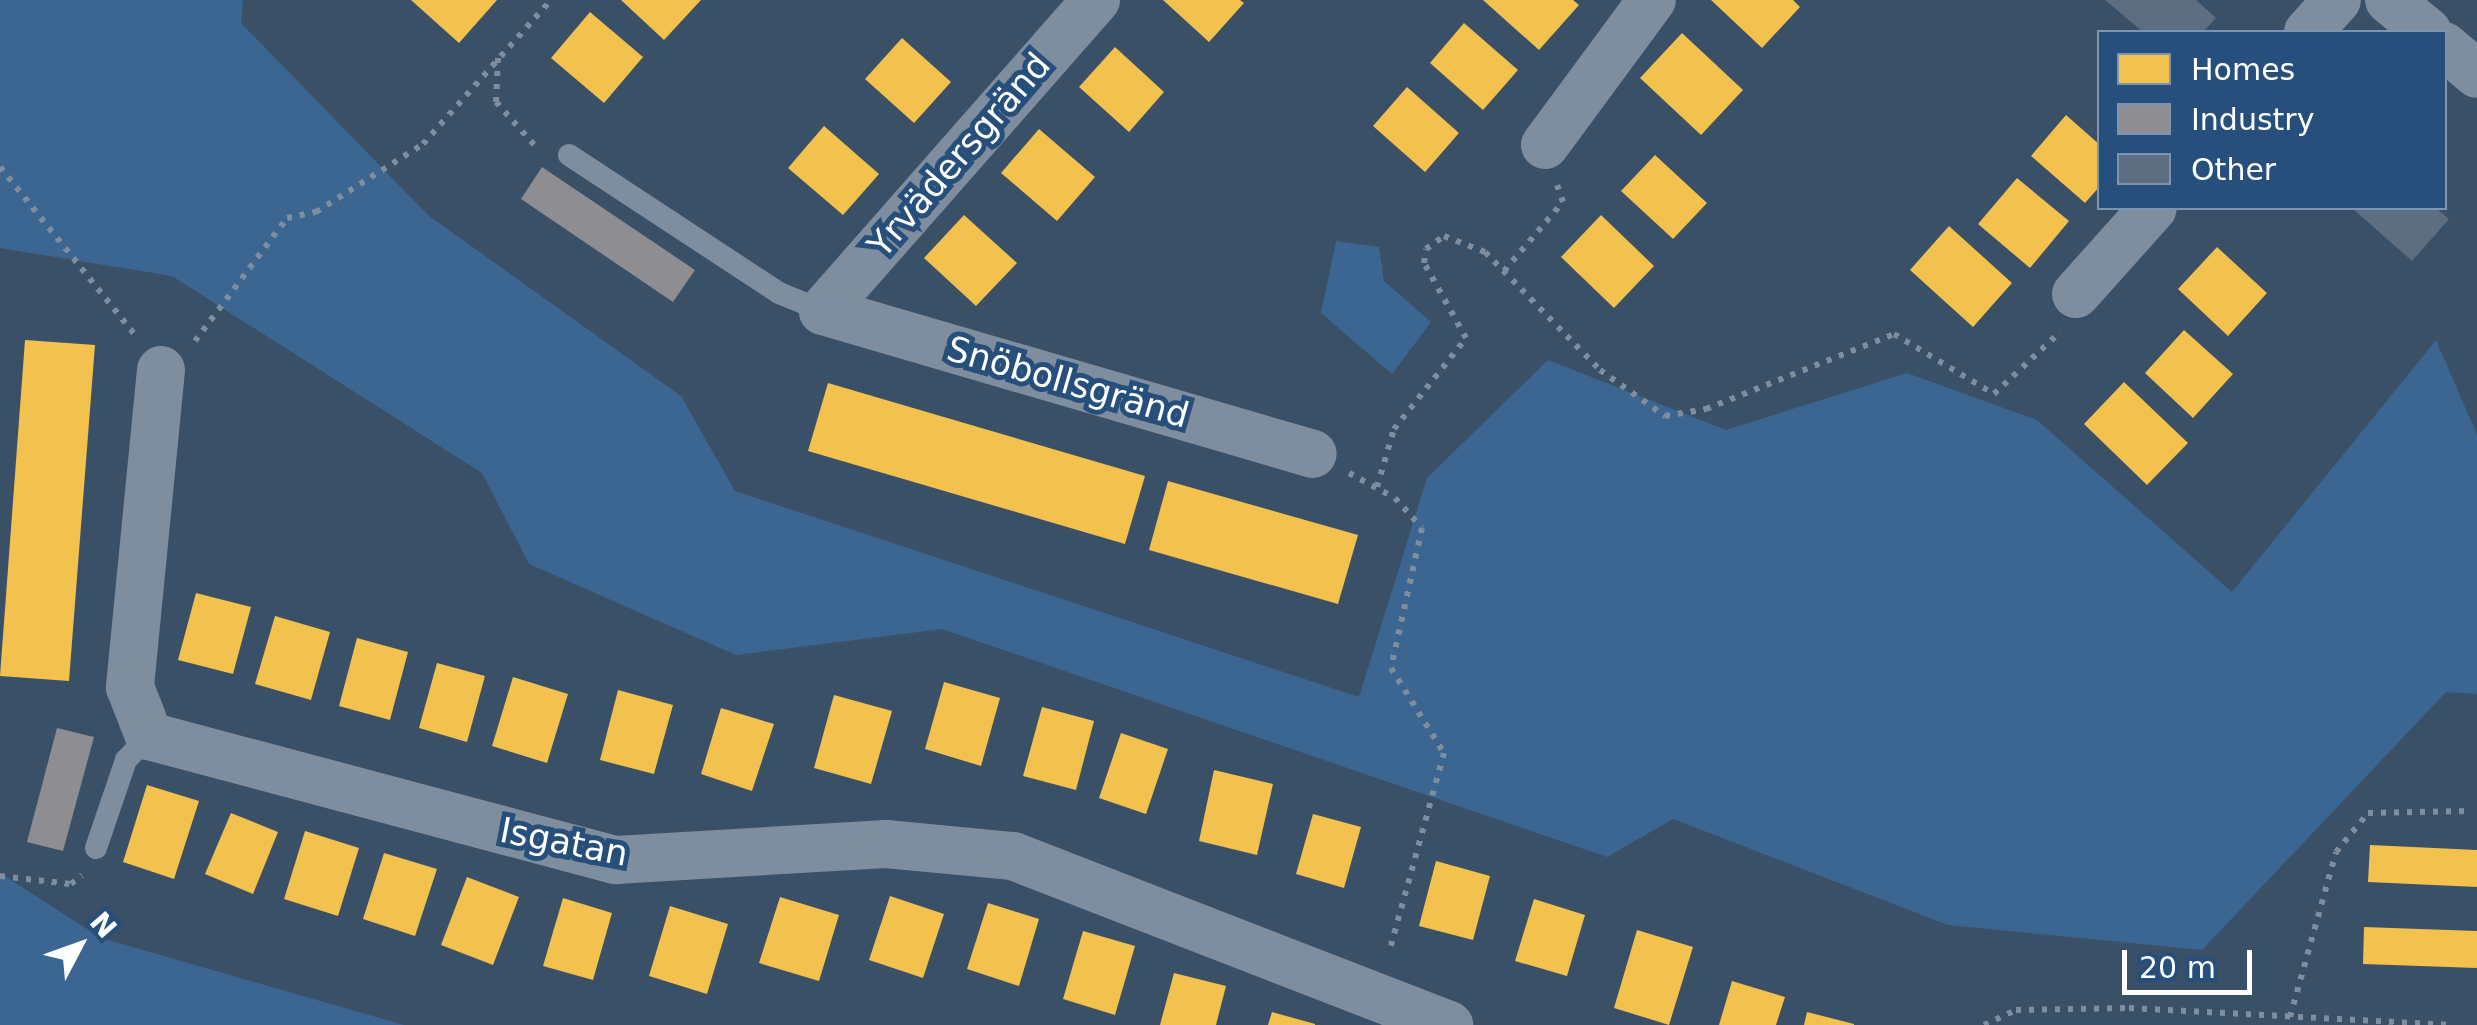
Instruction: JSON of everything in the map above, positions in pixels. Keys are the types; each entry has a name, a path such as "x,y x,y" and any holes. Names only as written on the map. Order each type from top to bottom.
{"street":[{"name":"Yrvädersgränd","path":"823,310 1096,0"},
{"path":"1544,145 1652,0"},
{"path":"2310,30 2337,0"},
{"path":"2389,0 2426,30"},
{"path":"2447,49 2477,74"},
{"path":"2076,294 2151,210"},
{"name":"Snöbollsgränd","path":"823,310 1313,454"},
{"path":"149,736 130,687 161,370"},
{"name":"Isgatan","path":"149,736 616,860 886,844 1013,856 1449,1025"}],"lane":[{"path":"569,155 779,294 823,310"},
{"path":"96,848 126,760 149,736"}],"path":[{"path":"0,167 22,184 161,370 200,336 287,218 316,212 423,144 551,0"},
{"path":"498,57 491,80 506,118 545,155 569,155"},
{"path":"1504,270 1563,202 1544,145"},
{"path":"1377,487 1394,429 1466,338 1429,277 1426,248 1456,237 1504,270 1600,370 1665,416 1706,409 1894,334 1994,394 2064,328 2076,294"},
{"path":"1313,454 1377,487 1425,538 1391,668 1445,770 1376,995"},
{"path":"2290,1017 2336,852 2368,813 2466,811"},
{"path":"0,876 71,884 96,848"},
{"path":"1984,1025 2016,1010 2062,1008 2452,1025"}],"shaded area":[{"path":"0,0 243,0 241,23 428,215 681,396 735,491 1359,697 1427,478 1548,360 1726,430 1907,373 2037,420 2232,592 2436,340 2477,435 2477,694 2446,692 2202,950 1948,925 1673,819 1607,857 942,629 736,655 529,564 482,473 172,276 0,248"},
{"path":"1336,241 1379,247 1384,281 1431,322 1392,374 1321,313"},
{"path":"0,873 101,938 404,1025 0,1025"}],"building: Homes":[{"path":"411,0 497,0 459,43"},
{"path":"621,0 701,0 664,40"},
{"path":"1163,0 1240,0 1244,3 1209,42"},
{"path":"1483,0 1573,0 1579,5 1539,50"},
{"path":"1711,0 1793,0 1800,7 1762,48"},
{"path":"590,12 643,57 604,103 551,58"},
{"path":"1464,23 1518,70 1483,110 1430,63"},
{"path":"1682,33 1743,90 1701,135 1640,78"},
{"path":"902,38 951,82 914,123 865,79"},
{"path":"1115,47 1164,92 1129,132 1079,87"},
{"path":"1407,87 1459,133 1425,172 1373,126"},
{"path":"2066,115 2097,142 2097,189 2085,203 2031,156"},
{"path":"824,126 879,174 843,215 788,168"},
{"path":"1039,129 1095,177 1057,221 1001,173"},
{"path":"1655,155 1707,203 1673,239 1621,191"},
{"path":"2017,178 2069,221 2030,268 1978,224"},
{"path":"964,215 1017,263 976,306 924,258"},
{"path":"1601,215 1654,266 1614,308 1561,257"},
{"path":"1949,226 2012,283 1973,327 1910,270"},
{"path":"2217,247 2267,293 2228,336 2178,289"},
{"path":"2184,330 2233,374 2193,418 2145,373"},
{"path":"25,340 95,345 69,681 0,676"},
{"path":"2124,382 2188,443 2147,485 2084,424"},
{"path":"828,383 1145,476 1125,544 808,451"},
{"path":"1168,481 1358,535 1338,604 1149,550"},
{"path":"196,593 251,607 233,674 178,660"},
{"path":"275,616 330,632 311,700 255,684"},
{"path":"357,638 408,652 390,720 339,706"},
{"path":"437,663 485,676 467,742 419,728"},
{"path":"513,677 568,694 547,763 492,746"},
{"path":"944,682 1000,698 981,766 925,749"},
{"path":"618,690 673,705 654,774 600,760"},
{"path":"834,695 892,711 871,784 814,768"},
{"path":"1042,707 1094,721 1076,790 1023,776"},
{"path":"721,708 774,724 752,791 701,774"},
{"path":"1121,733 1168,749 1146,814 1099,798"},
{"path":"1214,770 1273,784 1257,855 1199,841"},
{"path":"147,785 199,801 174,879 123,862"},
{"path":"231,813 278,832 253,894 205,874"},
{"path":"1313,814 1361,827 1344,888 1296,874"},
{"path":"305,831 359,848 338,916 284,899"},
{"path":"2370,845 2477,850 2477,887 2368,882"},
{"path":"384,853 437,869 415,936 363,919"},
{"path":"1436,861 1490,876 1473,940 1419,926"},
{"path":"467,877 519,897 493,965 441,945"},
{"path":"890,896 944,914 923,978 869,960"},
{"path":"780,897 839,915 819,981 759,963"},
{"path":"563,898 612,913 593,980 543,966"},
{"path":"1534,899 1585,915 1567,976 1515,961"},
{"path":"988,903 1039,919 1019,986 967,969"},
{"path":"670,906 728,924 707,994 649,976"},
{"path":"2364,927 2477,931 2477,968 2363,964"},
{"path":"1637,930 1693,947 1669,1025 1614,1008"},
{"path":"1083,931 1135,946 1115,1015 1063,999"},
{"path":"1174,973 1226,986 1216,1025 1160,1025"},
{"path":"1732,981 1785,997 1776,1025 1719,1025"},
{"path":"1272,1012 1315,1024 1315,1025 1268,1025"},
{"path":"1807,1012 1854,1024 1854,1025 1804,1025"}],"building: Industry":[{"path":"542,167 695,270 673,302 521,199"},
{"path":"57,728 94,737 63,851 27,842"}],"building: Other":[{"path":"2105,0 2196,0 2216,18 2205,30 2141,30"},
{"path":"2354,210 2438,210 2449,219 2412,261"}]}
